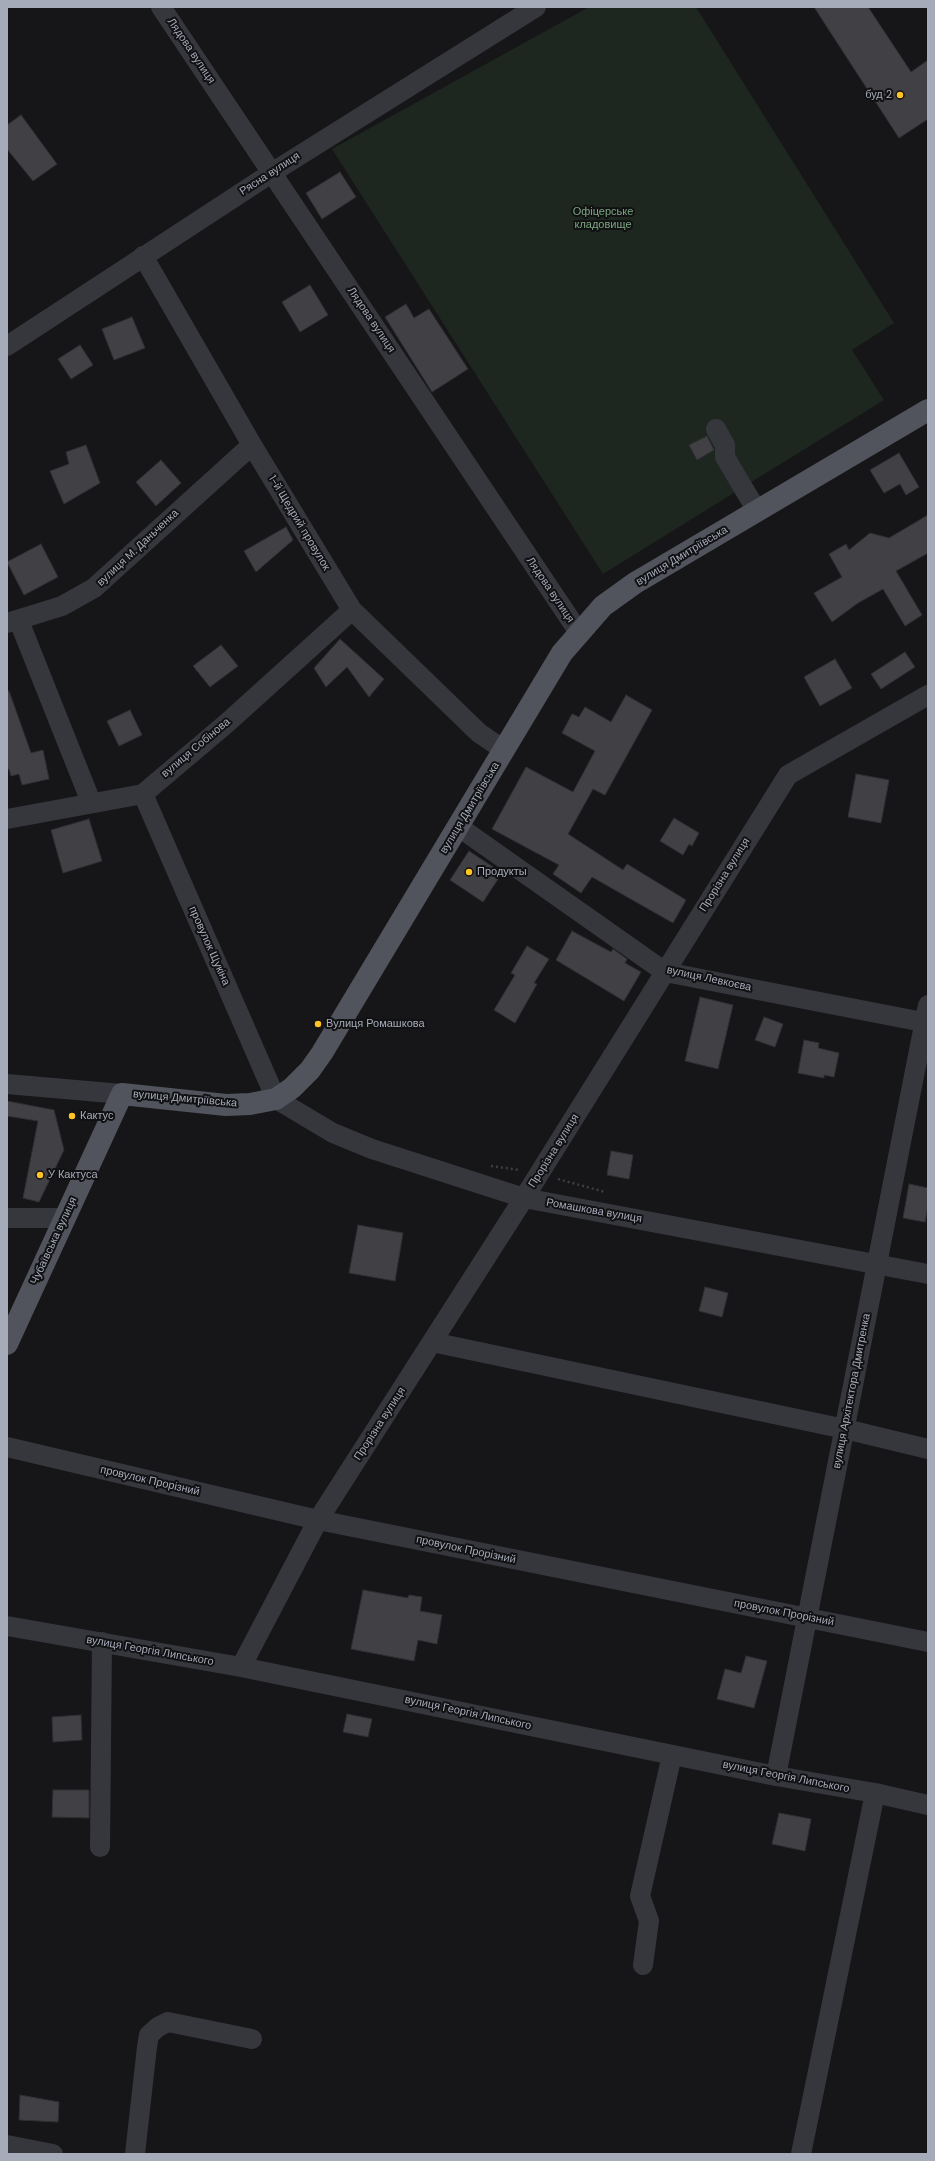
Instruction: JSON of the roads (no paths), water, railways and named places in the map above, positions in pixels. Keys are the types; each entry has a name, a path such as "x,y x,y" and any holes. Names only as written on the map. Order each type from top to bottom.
{"main road":[{"name":"вулиця Дмитріївська","path":"122,1094 226,1105 250,1104 276,1099 292,1088 310,1070 459,827 558,659 603,606 635,584 928,410"},
{"name":"Чубаївська вулиця","path":"7,1344 122,1094"}],"street":[{"name":"Лядова вулиця","path":"161,7 273,172 580,634"},
{"name":"Рясна вулиця","path":"7,346 273,172 536,7"},
{"name":"1-й Щедрий провулок","path":"143,256 252,445 352,610 479,733 504,750"},
{"path":"716,429 725,445 725,457 757,511"},
{"name":"вулиця М. Даньченка","path":"13,622 62,606 94,588 252,445"},
{"name":"вулиця Собінова","path":"143,794 227,723 352,610"},
{"path":"13,622 91,802"},
{"name":"Прорізна вулиця","path":"241,1667 318,1520 524,1198 788,775 928,695"},
{"path":"7,819 91,802 143,794"},
{"name":"провулок Щукіна","path":"143,794 276,1099"},
{"name":"вулиця Левкоєва","path":"459,827 665,972 927,1017"},
{"name":"вулиця Архітектора Дмитренка","path":"776,1776 927,1017"},
{"name":"вулиця Дмитріївська","path":"7,1084 122,1094"},
{"name":"Ромашкова вулиця","path":"276,1099 333,1133 372,1149 524,1198 928,1274"},
{"path":"7,1218 65,1218"},
{"path":"432,1342 845,1429 928,1449"},
{"name":"провулок Прорізний","path":"7,1447 318,1520 928,1642"},
{"name":"вулиця Георгія Липського","path":"7,1626 241,1667 776,1776 875,1793 928,1805"},
{"path":"100,1847 102,1642"},
{"path":"643,1965 649,1921 640,1896 672,1755"},
{"path":"801,2154 875,1793"},
{"path":"135,2154 147,2047 150,2036 158,2026 168,2022 252,2039"},
{"path":"7,2145 53,2154"}],"place":[{"name":"буд 2","path":"900,95"},
{"name":"Продукты","path":"469,872"},
{"name":"Вулиця Ромашкова","path":"318,1024"},
{"name":"Кактус","path":"72,1116"},
{"name":"У Кактуса","path":"40,1175"}],"park label":[{"name":"Офіцерське кладовище","path":"603,218"}]}
